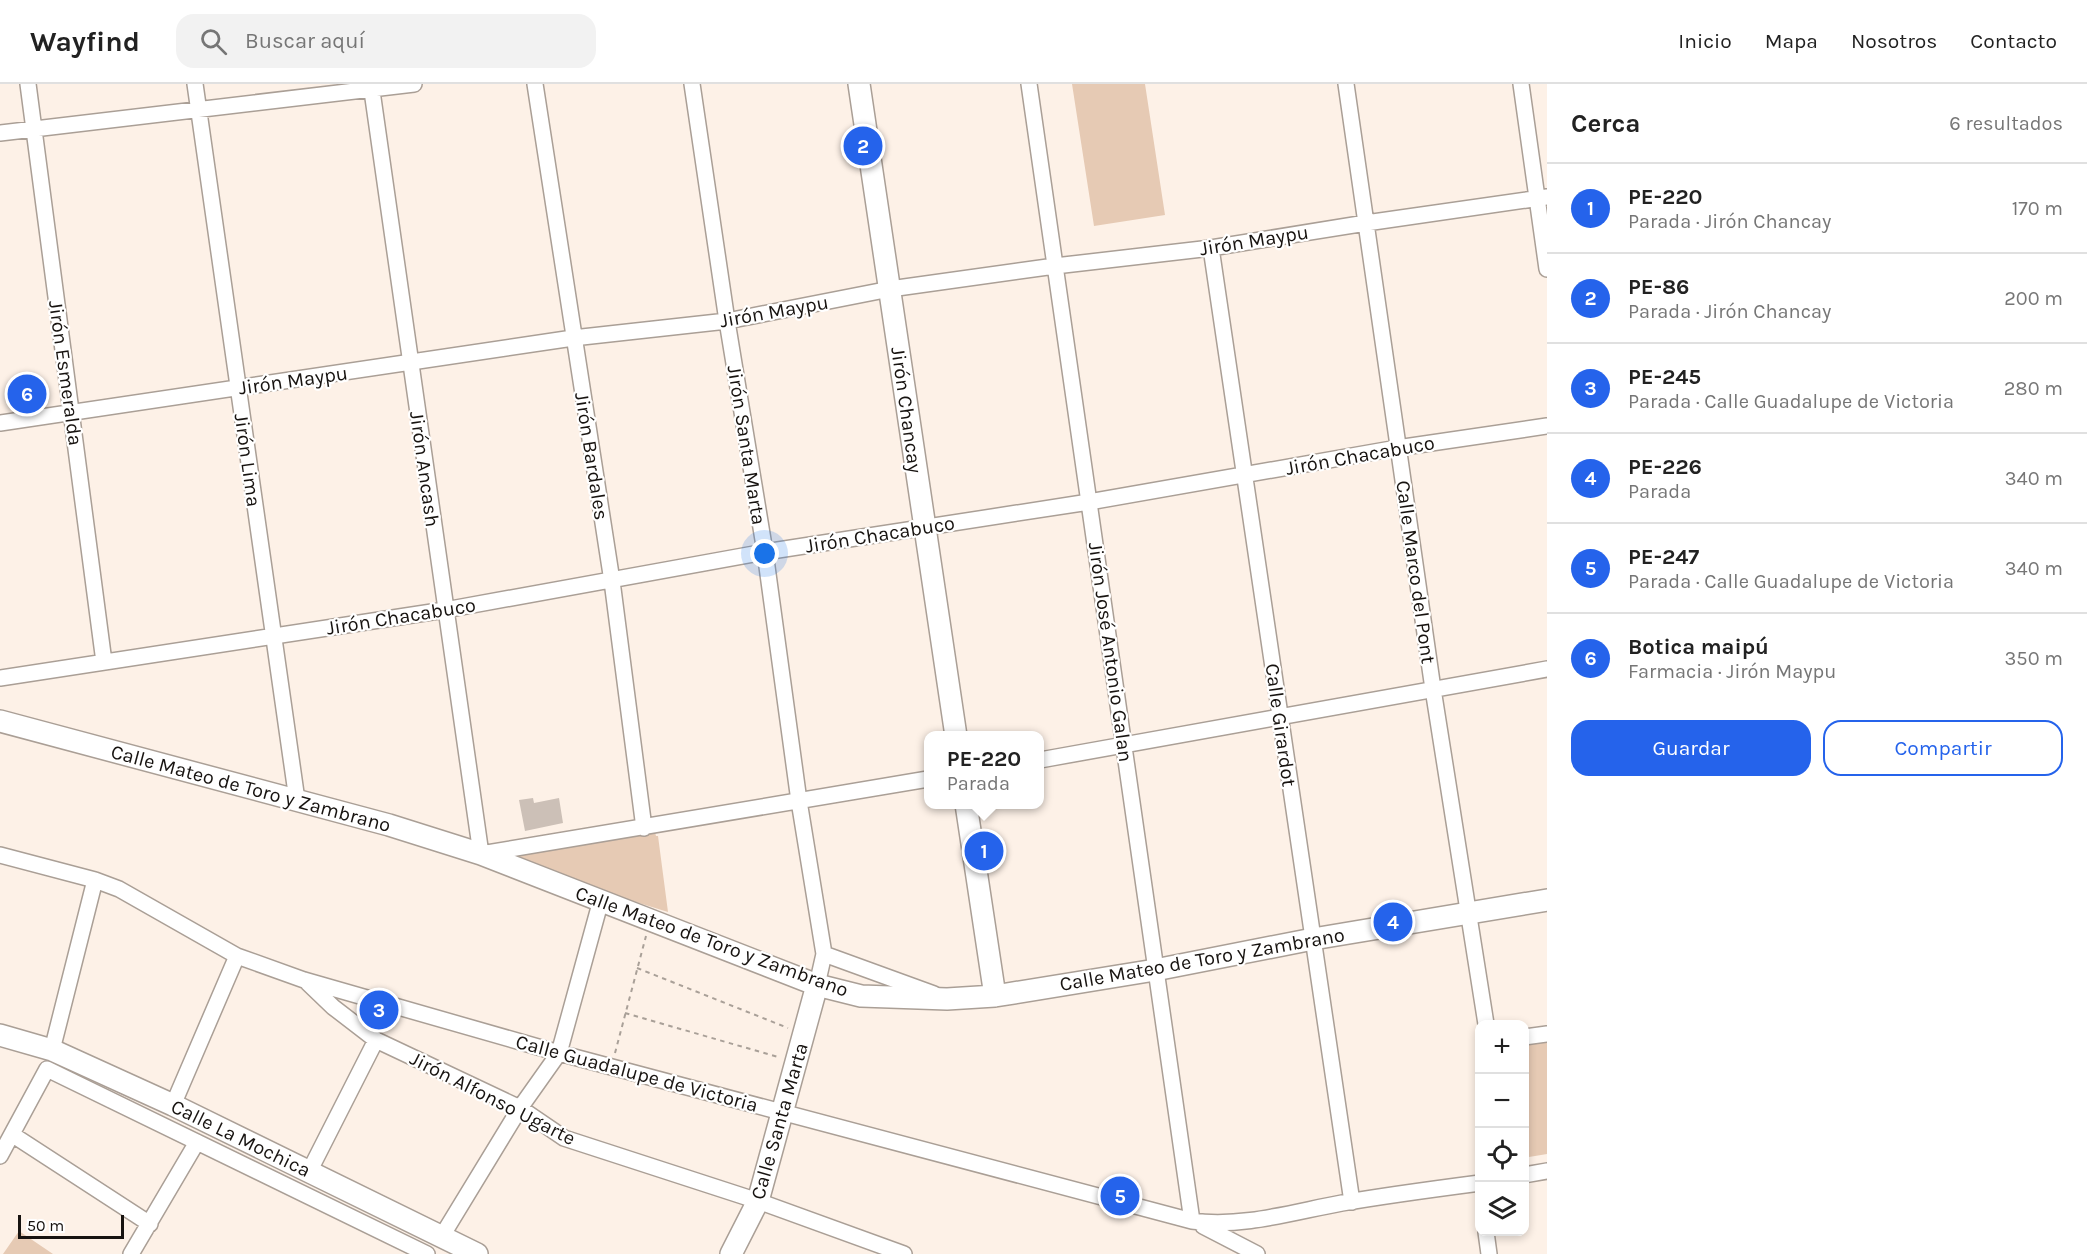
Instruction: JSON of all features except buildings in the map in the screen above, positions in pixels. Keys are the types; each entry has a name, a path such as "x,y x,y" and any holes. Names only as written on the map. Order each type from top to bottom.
{"street":[{"name":"Jirón Esmeralda","path":"28,84 104,662"},
{"name":"Jirón Lima","path":"195,84 197,111 297,800"},
{"path":"0,133 197,111 371,86 414,84"},
{"name":"Jirón Bardales","path":"535,84 612,581 644,828"},
{"name":"Jirón Santa Marta","path":"692,84 727,321 765,552 799,801 824,954 817,985"},
{"name":"Jirón Chancay","path":"859,84 955,731"},
{"name":"Jirón José Antonio Galan","path":"1029,84 1192,1221"},
{"name":"Calle Marco del Pont","path":"1346,84 1397,448 1485,1020"},
{"path":"1521,84 1542,198 1547,269"},
{"name":"Jirón Ancash","path":"371,86 481,854"},
{"name":"Jirón Maypu","path":"0,423 573,338 727,321 890,289 1055,266 1211,248 1542,198"},
{"name":"Calle Girardot","path":"1211,248 1352,1202"},
{"name":"Jirón Chacabuco","path":"0,678 445,610 765,552 1089,502 1397,448 1547,426"},
{"path":"1044,759 1547,669"},
{"name":"Calle Mateo de Toro y Zambrano","path":"0,721 389,825 481,854 817,985 861,996 947,999 995,996 1155,970 1467,912 1547,900"},
{"path":"481,854 924,780"},
{"path":"967,809 995,996"},
{"name":"Calle Guadalupe de Victoria","path":"0,855 96,880 142,901 237,956 304,980 559,1053 1192,1221 1214,1224 1235,1223 1352,1202 1475,1187"},
{"path":"0,1156 13,1135 50,1060 96,880"},
{"path":"441,1236 520,1108 559,1053 601,900"},
{"path":"824,954 947,999"},
{"path":"173,1105 237,956"},
{"name":"Jirón Alfonso Ugarte","path":"304,980 333,1007 376,1040 520,1108 571,1140 758,1201 904,1254"},
{"name":"Calle Santa Marta","path":"731,1254 758,1201 817,985"},
{"path":"1529,1037 1547,1034"},
{"name":"Calle La Mochica","path":"0,1035 50,1060 197,1142 428,1254"},
{"path":"309,1172 376,1040"},
{"name":"Calle La Mochica","path":"50,1060 173,1105 477,1254"},
{"path":"13,1135 150,1224"},
{"path":"131,1254 197,1142"},
{"path":"1529,1174 1547,1171"},
{"path":"1192,1221 1257,1254"},
{"path":"1230,1239 1235,1223"},
{"path":"1487,1236 1489,1254"}],"path":[{"path":"611,1067 650,919"},
{"path":"637,968 803,1035"},
{"path":"625,1013 796,1062"}],"shaded area":[{"path":"1072,84 1145,84 1165,215 1094,226"},
{"path":"655,832 658,836 668,912 481,854 594,842"},
{"path":"1547,1042 1547,1154 1529,1157 1529,1074 1529,1044"},
{"path":"19,1231 53,1254 3,1254"}],"place":[{"name":"PE-86","path":"863,146"},
{"name":"Botica maipú","path":"27,394"},
{"name":"PE-220","path":"984,851"},
{"name":"PE-226","path":"1393,922"},
{"name":"PE-245","path":"379,1010"},
{"name":"PE-247","path":"1120,1196"}]}
